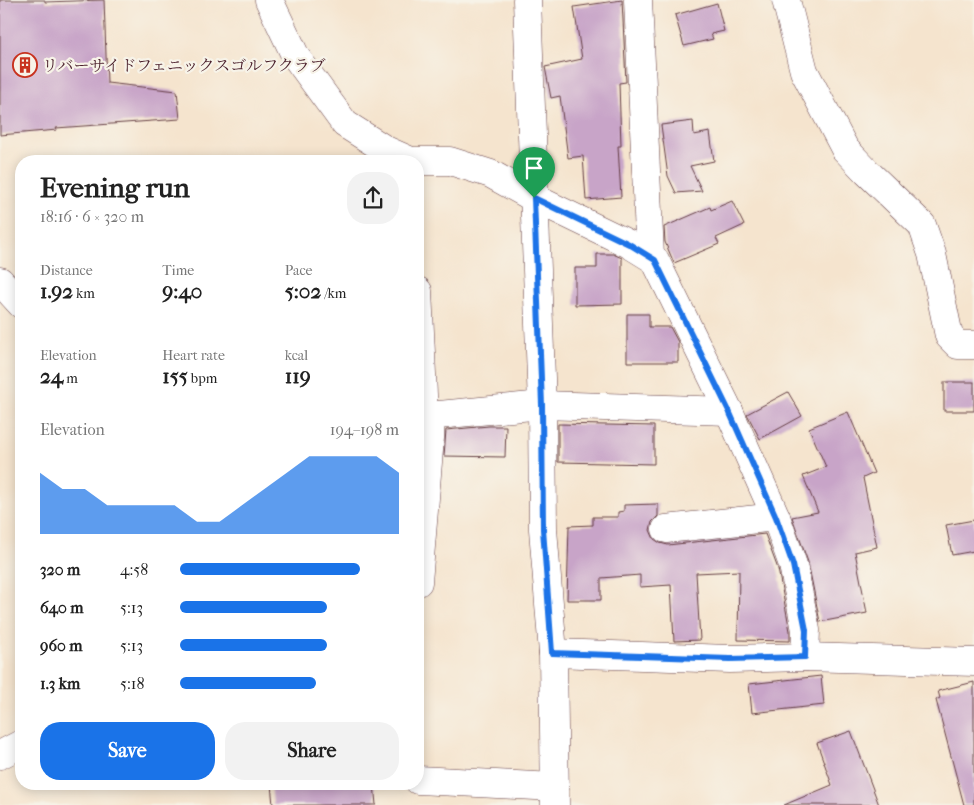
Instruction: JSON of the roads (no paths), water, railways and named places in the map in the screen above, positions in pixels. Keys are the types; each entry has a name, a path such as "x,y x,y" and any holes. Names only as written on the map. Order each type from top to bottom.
{"street":[{"path":"269,0 296,57 345,124 397,155"},
{"path":"424,781 555,796 552,653 543,529 542,405 527,0"},
{"path":"638,0 650,256"},
{"path":"786,0 804,70 845,149 922,225 932,254 949,336 958,345 974,345"},
{"path":"424,161 450,161 492,174 534,198 655,260 729,411 776,517 793,565 806,630 805,657"},
{"path":"0,281 15,297"},
{"path":"424,510 430,438 424,416 542,405 729,411"},
{"path":"666,529 776,517"},
{"path":"552,653 713,659 805,657 974,662"},
{"path":"0,755 15,747"}],"place":[{"name":"リバーサイドフェニックスゴルフクラブ","path":"25,65"}]}
